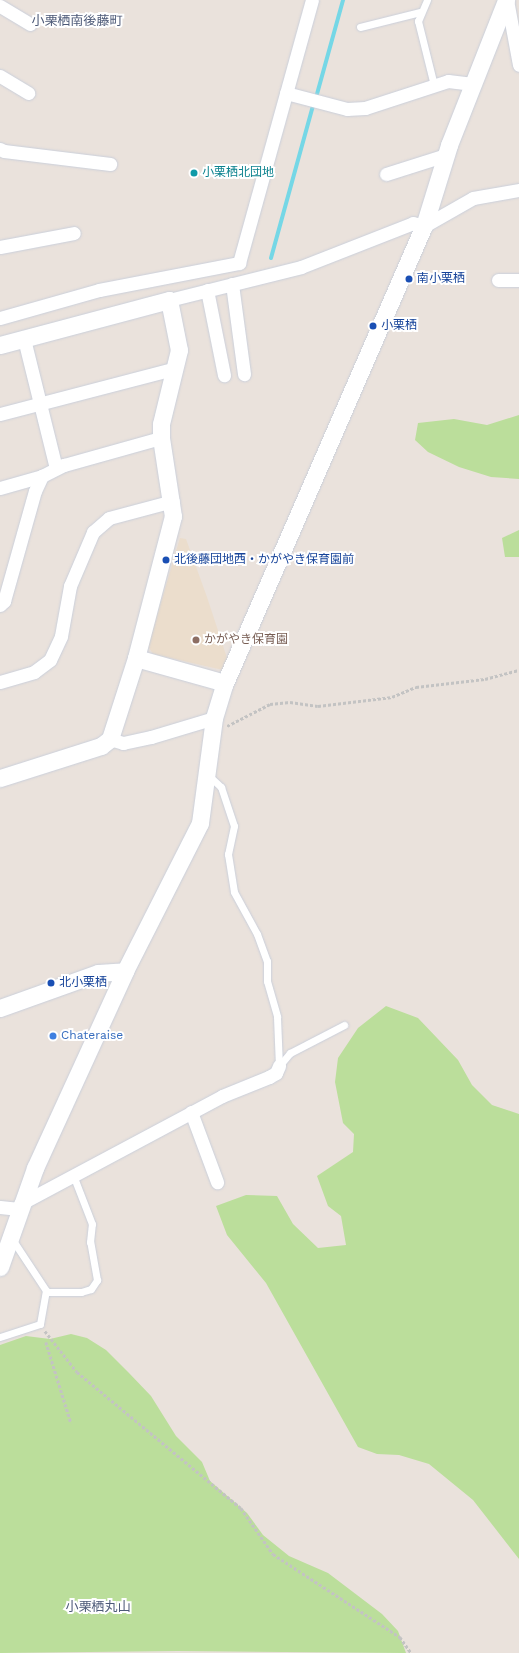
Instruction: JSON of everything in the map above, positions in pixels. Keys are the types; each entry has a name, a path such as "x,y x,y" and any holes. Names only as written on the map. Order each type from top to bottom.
{"street":[{"path":"0,318 99,290 239,263 312,0"},
{"path":"507,0 516,24 519,65"},
{"path":"0,1267 20,1206 125,971 200,823 208,775 213,725 224,683 424,226 446,155 507,0"},
{"path":"0,6 30,24"},
{"path":"0,76 28,93"},
{"path":"286,93 348,109 365,108 448,81 473,84"},
{"path":"0,148 4,151 110,164"},
{"path":"386,174 446,155"},
{"path":"0,345 206,290 301,267 413,224 424,226 473,198 519,190"},
{"path":"0,247 74,233"},
{"path":"498,280 519,280"},
{"path":"232,284 244,374"},
{"path":"206,290 224,375"},
{"path":"0,778 101,746 110,739 136,658 173,516 173,502 161,438 173,369 179,350 169,300"},
{"path":"24,339 56,468"},
{"path":"0,414 173,369"},
{"path":"0,488 42,476 56,468 161,438"},
{"path":"0,605 4,600 35,491 42,476"},
{"path":"0,682 34,672 50,660 61,636 70,586 93,532 109,518 173,502"},
{"path":"136,658 224,683"},
{"path":"110,739 123,743 213,725"},
{"path":"0,1008 98,973 125,971"},
{"path":"0,1207 20,1206 73,1175 191,1112 222,1096 269,1077 276,1072 278,1066"},
{"path":"191,1112 217,1182"}],"lane":[{"path":"427,0 420,12 421,33 434,86"},
{"path":"360,26 420,12"},
{"path":"208,775 221,787 234,826 228,854 234,892 257,934 267,961 266,982 277,1017 278,1066"},
{"path":"278,1066 290,1053 344,1025"},
{"path":"46,1291 81,1292 91,1289 97,1280 90,1242 92,1224 73,1175"},
{"path":"0,1337 40,1324 46,1291 10,1236"}],"path":[{"path":"213,725 223,729 270,704 290,702 318,706 384,698 416,687 485,678 519,670"},
{"path":"40,1324 76,1372 241,1508 274,1554 400,1637 411,1653"},
{"path":"46,1342 71,1422"}],"shaded area":[{"path":"180,538 186,539 227,658 223,670 153,654 148,646"}],"green space":[{"path":"519,415 519,479 491,477 459,467 428,452 415,440 418,423 454,419 487,425"},
{"path":"519,530 519,557 505,557 502,538"},
{"path":"386,1006 418,1018 458,1060 472,1085 492,1105 519,1114 519,1559 473,1500 429,1464 399,1455 377,1454 358,1447 266,1283 227,1235 216,1206 246,1195 277,1196 293,1224 318,1248 346,1245 341,1216 328,1206 317,1176 353,1152 354,1134 343,1123 335,1082 338,1058 358,1028"},
{"path":"71,1334 87,1338 106,1350 151,1396 176,1436 202,1462 210,1481 247,1513 263,1535 289,1556 328,1573 382,1614 398,1631 406,1653 177,1651 0,1653 0,1345 26,1336 50,1339"}],"waterway":[{"path":"317,94 343,0"},
{"path":"271,258 313,106"}],"place":[{"name":"小栗栖北団地","path":"194,173"},
{"name":"南小栗栖","path":"409,279"},
{"name":"小栗栖","path":"373,326"},
{"name":"北後藤団地西・かがやき保育園前","path":"166,560"},
{"name":"かがやき保育園","path":"196,640"},
{"name":"北小栗栖","path":"51,983"},
{"name":"Chateraise","path":"53,1036"}],"district":[{"name":"小栗栖南後藤町","path":"77,21"},
{"name":"小栗栖丸山","path":"98,1607"}]}
